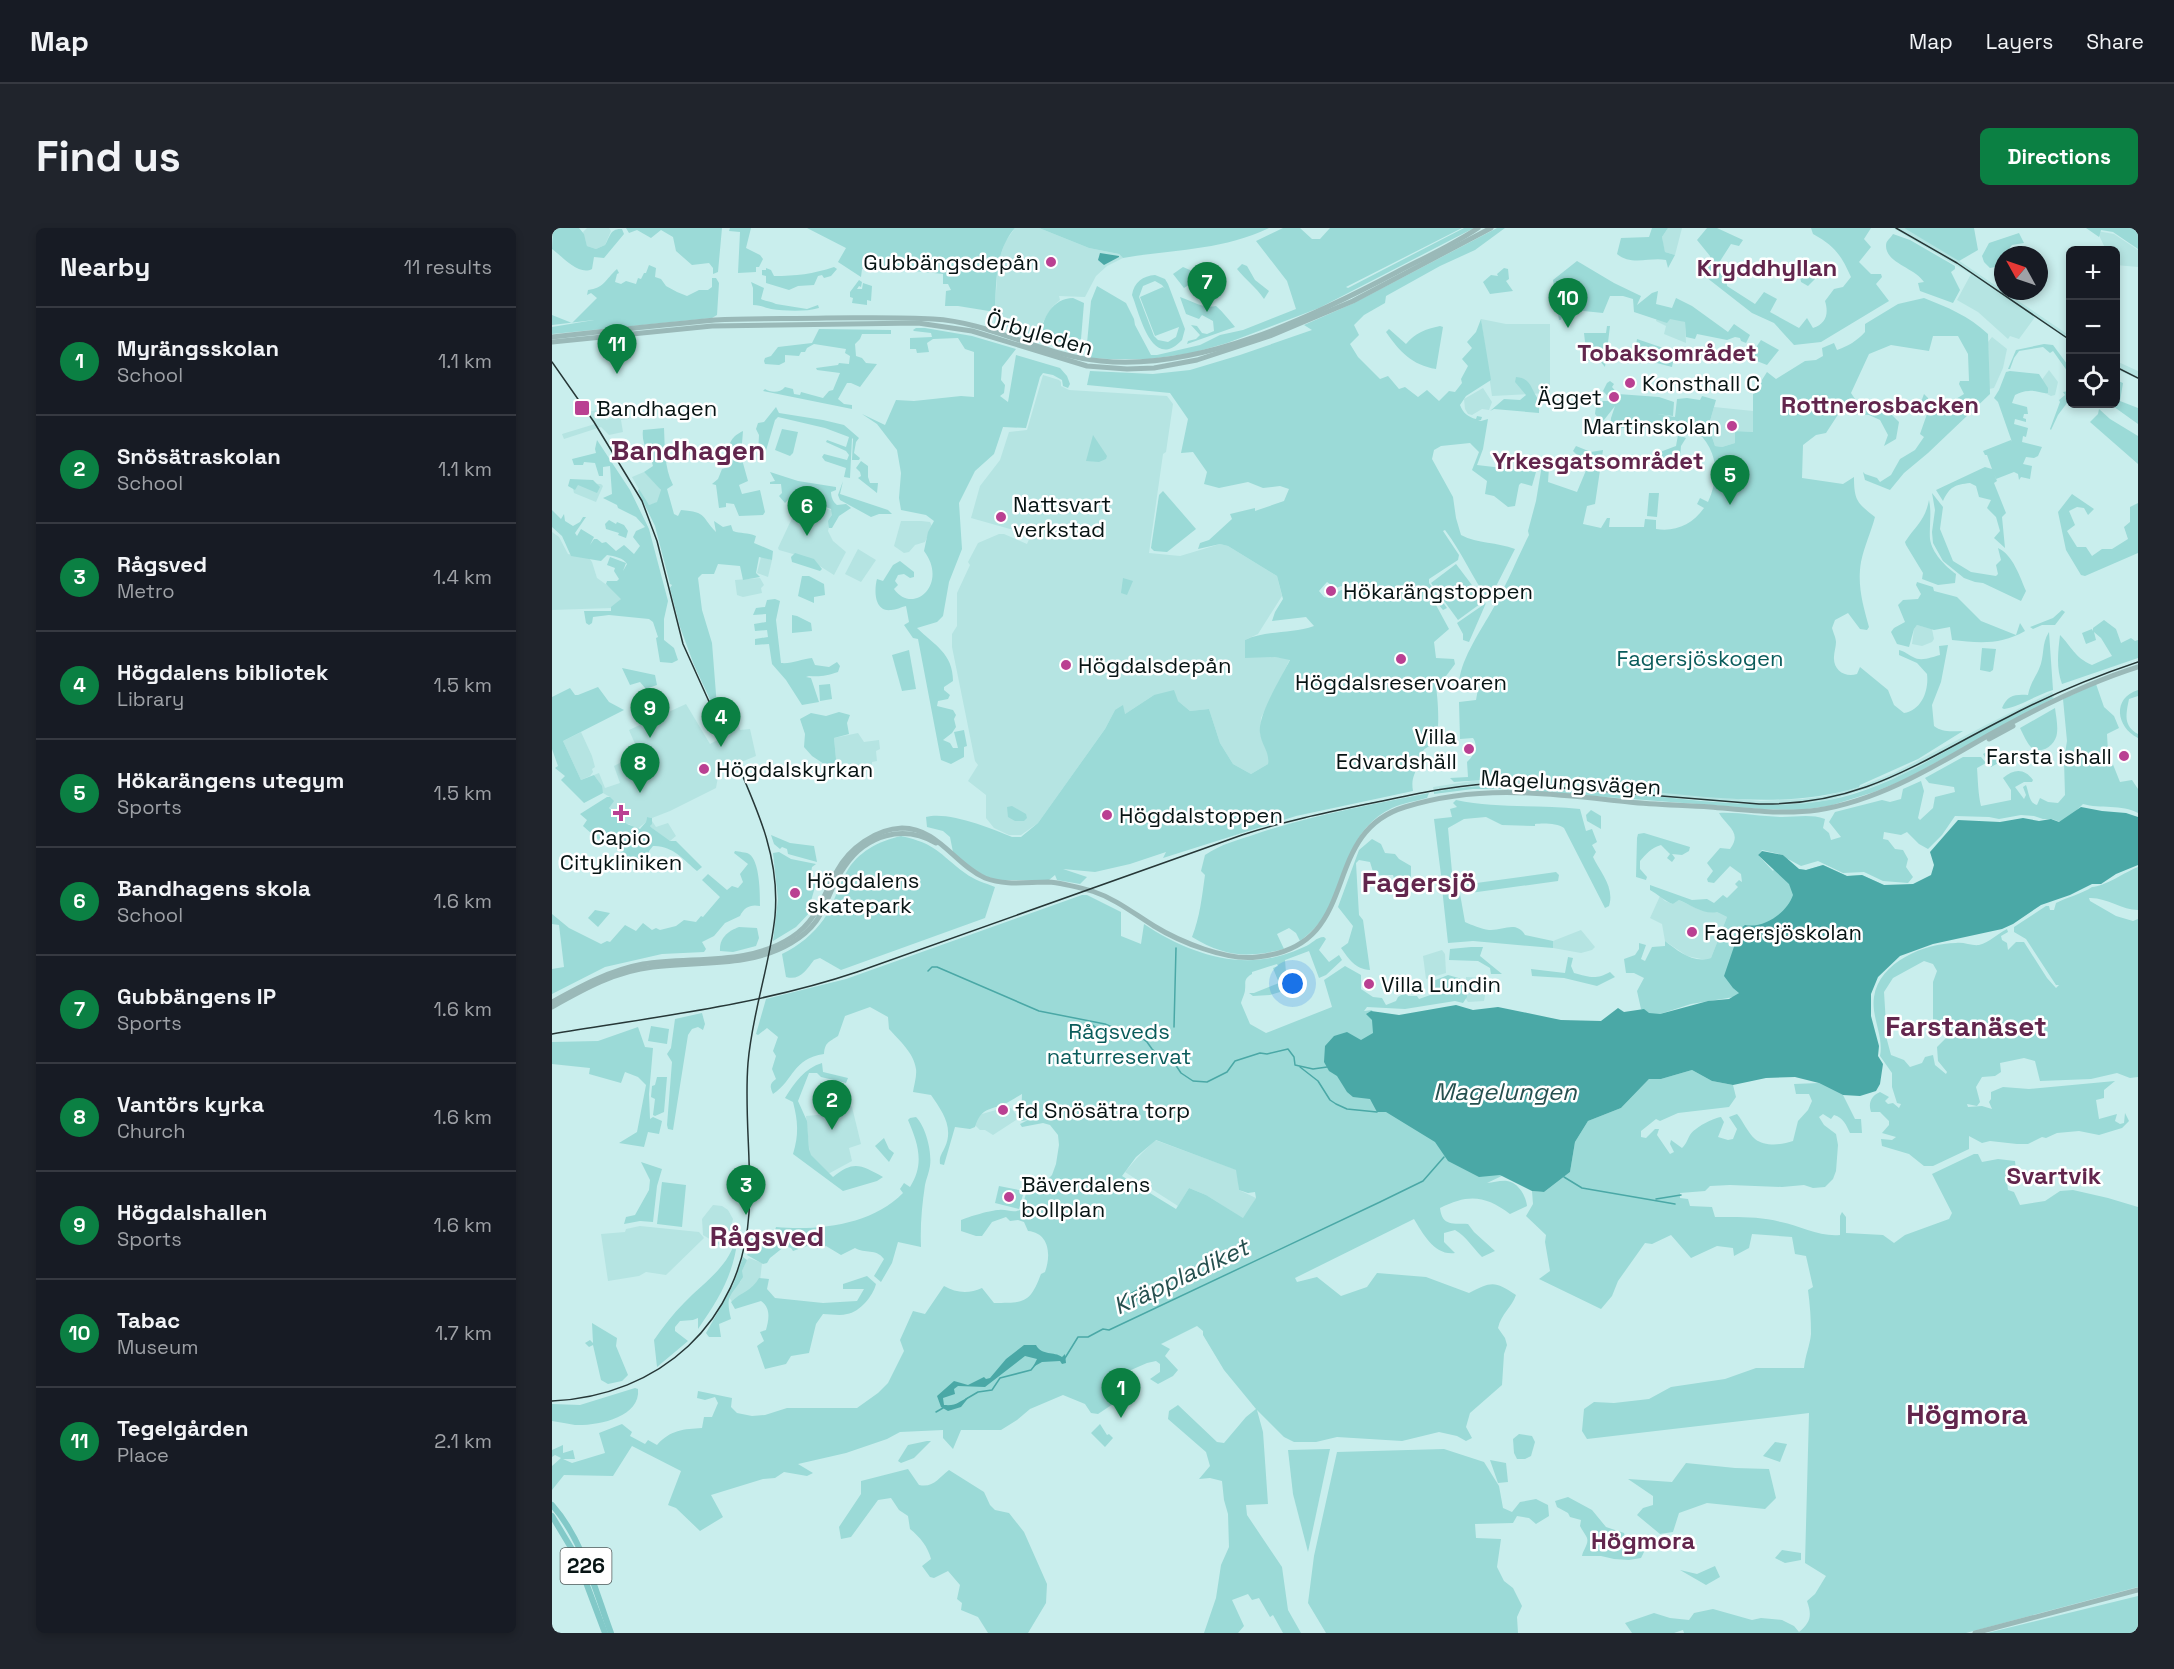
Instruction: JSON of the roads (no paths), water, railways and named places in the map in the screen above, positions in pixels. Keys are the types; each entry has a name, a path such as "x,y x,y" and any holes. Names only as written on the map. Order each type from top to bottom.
{"main road":[{"name":"Örbyleden","path":"552,337 719,320 924,318 973,325 1080,361 1159,361 1197,354 1269,331 1352,296 1478,228"},
{"name":"Örbyleden","path":"552,342 712,326 918,323 972,331 1080,361 1121,369 1154,368 1231,350 1353,301 1491,228"},
{"name":"Magelungsvägen","path":"552,1002 592,981 625,968 669,961 738,957 785,941 816,915 835,873 846,858 868,839 884,831 903,828 929,835 972,871 993,880 1047,882 1075,886 1120,903 1148,923 1173,936 1232,956 1248,958 1264,956 1300,944 1319,927 1332,906 1355,846 1375,823 1404,807 1454,795 1505,791 1661,805 1776,812 1806,811 1841,805 1881,792 1913,778 2070,693 2138,667"},
{"name":"Magelungsvägen","path":"552,1007 594,984 635,970 670,965 731,962 788,945 805,933 819,918 847,863 863,848 879,838 907,833 928,839 945,849"},
{"name":"226","path":"552,1505 576,1540 611,1633"},
{"name":"226","path":"552,1516 576,1556 605,1633"},
{"path":"1975,1633 2138,1590"}],"water":[{"path":"1100,253 1119,257 1104,265 1098,260"},
{"name":"Magelungen","path":"2081,807 2126,813 2138,817 2138,865 2116,874 2101,884 2092,884 2041,905 2002,929 1933,944 1900,956 1878,977 1871,994 1871,1016 1879,1046 1878,1056 1883,1064 1880,1084 1876,1091 1860,1096 1843,1095 1819,1083 1795,1077 1766,1078 1733,1085 1712,1081 1692,1070 1661,1079 1649,1079 1621,1108 1588,1121 1575,1142 1570,1172 1544,1192 1532,1191 1500,1175 1479,1177 1448,1161 1435,1142 1386,1112 1377,1112 1370,1099 1353,1097 1337,1076 1329,1071 1324,1062 1325,1046 1334,1036 1347,1032 1361,1040 1373,1033 1372,1020 1366,1014 1371,1011 1399,1015 1456,1005 1473,1010 1498,1007 1561,1020 1601,1021 1618,1008 1624,1012 1644,1009 1649,1013 1660,1014 1708,1001 1729,999 1739,993 1724,976 1740,929 1745,925 1759,925 1774,918 1786,908 1793,895 1789,884 1758,855 1762,851 1783,855 1799,869 1806,870 1823,865 1847,876 1862,875 1884,885 1913,884 1931,875 1934,865 1930,852 1958,820 2000,822 2023,818 2039,821 2051,819 2059,822"},
{"path":"1146,1287 1149,1293 1146,1298 1129,1305 1127,1295"},
{"path":"1024,1345 1036,1345 1041,1351 1062,1357 1065,1354 1066,1363 1042,1362 1033,1367 1037,1359 1025,1356 985,1387 958,1386 954,1389 955,1394 943,1398 944,1405 949,1405 969,1397 961,1407 948,1411 941,1407 937,1396 954,1381 968,1385 984,1377 990,1378 1006,1359"}],"waterway":[{"path":"1174,1027 1176,948"},
{"path":"928,971 932,967 937,967 1039,1011 1105,1024 1126,1033 1138,1035 1161,1057 1175,1064 1181,1073 1193,1081 1207,1082 1227,1072 1235,1061 1260,1053 1267,1054 1288,1049 1294,1057 1295,1065 1313,1069 1327,1067"},
{"path":"1088,1021 1108,1035 1125,1033"},
{"path":"1300,1067 1318,1081 1330,1100 1336,1104 1347,1109 1377,1112"},
{"name":"Kräppladiket","path":"1065,1358 1078,1337 1088,1337 1103,1329 1109,1330 1423,1181 1444,1157"},
{"path":"1564,1177 1582,1188 1675,1204"},
{"path":"1656,1199 1681,1195"},
{"name":"Kräppladiket","path":"966,1399 978,1392 992,1390 1000,1378 1031,1370 1035,1365"},
{"name":"Kräppladiket","path":"936,1412 943,1408"}],"railway":[{"path":"1896,228 1957,263 2066,337"},
{"path":"552,362 594,422 642,501 657,541 683,644 725,737"},
{"path":"2120,369 2138,378"},
{"path":"552,1034 744,1002 820,983 857,972 1242,835 1307,817 1421,793 1454,787 1504,783 1759,804 1796,803 1829,797 1890,778 2040,701 2138,662"},
{"path":"552,1401 591,1396 627,1385 660,1368 688,1346 712,1319 730,1288 743,1252 750,1194 748,1063 753,1026 773,934 776,895 766,837 737,763"}],"place":[{"name":"Gubbängsdepån","path":"1051,262"},
{"name":"Gubbängens IP","path":"1207,312"},
{"name":"Tabac","path":"1568,328"},
{"name":"Tegelgården","path":"617,374"},
{"name":"Konsthall C","path":"1630,383"},
{"name":"Ägget","path":"1614,397"},
{"name":"Bandhagen","path":"582,408"},
{"name":"Martinskolan","path":"1732,426"},
{"name":"Hökarängens utegym","path":"1730,505"},
{"name":"Nattsvart verkstad","path":"1001,517"},
{"name":"Bandhagens skola","path":"807,536"},
{"name":"Hökarängstoppen","path":"1331,591"},
{"name":"Högdalsreservoaren","path":"1401,659"},
{"name":"Högdalsdepån","path":"1066,665"},
{"name":"Högdalshallen","path":"650,738"},
{"name":"Högdalens bibliotek","path":"721,747"},
{"name":"Villa Edvardshäll","path":"1469,749"},
{"name":"Farsta ishall","path":"2124,756"},
{"name":"Högdalskyrkan","path":"704,769"},
{"name":"Vantörs kyrka","path":"640,793"},
{"name":"Capio Citykliniken","path":"621,813"},
{"name":"Högdalstoppen","path":"1107,815"},
{"name":"Högdalens skatepark","path":"795,893"},
{"name":"Fagersjöskolan","path":"1692,932"},
{"name":"Villa Lundin","path":"1369,984"},
{"name":"fd Snösätra torp","path":"1003,1110"},
{"name":"Snösätraskolan","path":"832,1130"},
{"name":"Bäverdalens bollplan","path":"1009,1197"},
{"name":"Rågsved","path":"746,1215"},
{"name":"Myrängsskolan","path":"1121,1418"}],"district":[{"name":"Kryddhyllan","path":"1767,268"},
{"name":"Tobaksområdet","path":"1667,353"},
{"name":"Rottnerosbacken","path":"1880,405"},
{"name":"Bandhagen","path":"688,450"},
{"name":"Yrkesgatsområdet","path":"1598,461"},
{"name":"Fagersjö","path":"1419,882"},
{"name":"Farstanäset","path":"1966,1026"},
{"name":"Svartvik","path":"2054,1176"},
{"name":"Rågsved","path":"767,1236"},
{"name":"Högmora","path":"1967,1414"},
{"name":"Högmora","path":"1643,1541"}],"park label":[{"name":"Fagersjöskogen","path":"1700,658"},
{"name":"Rågsveds naturreservat","path":"1119,1044"}]}
